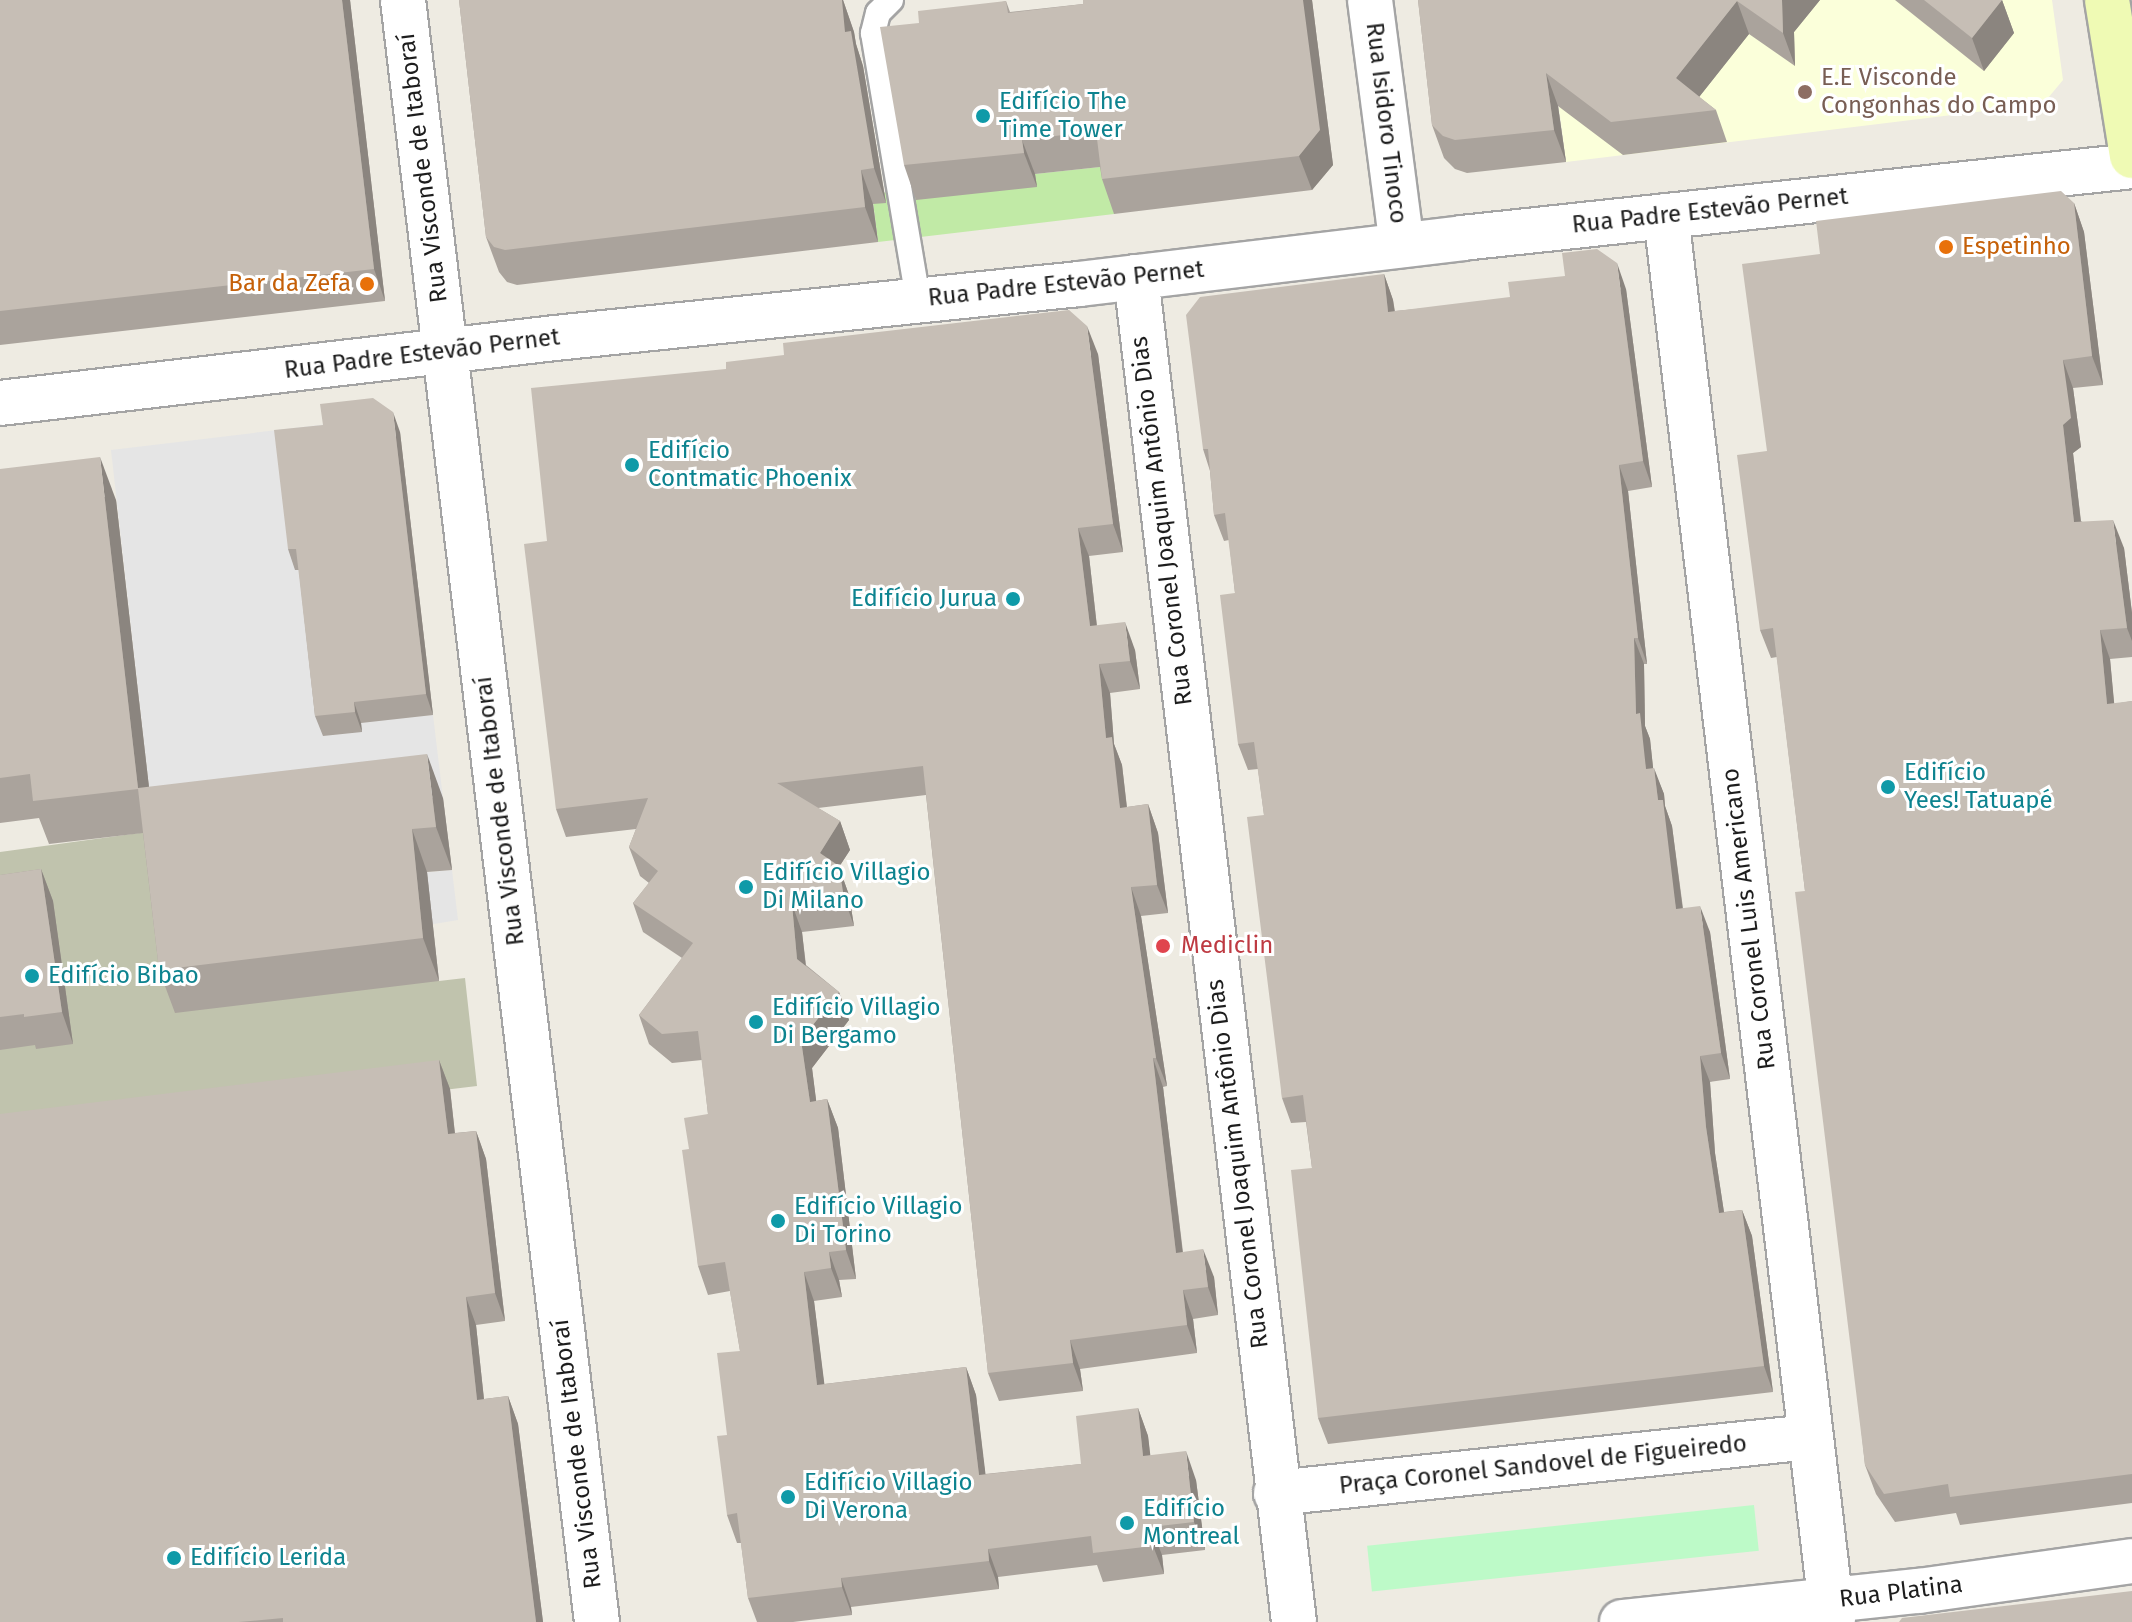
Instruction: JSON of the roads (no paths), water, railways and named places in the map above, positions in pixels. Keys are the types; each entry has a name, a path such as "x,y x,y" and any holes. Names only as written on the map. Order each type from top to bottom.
{"street":[{"name":"Rua Visconde de Itaboraí","path":"403,0 597,1622"},
{"name":"Rua Isidoro Tinoco","path":"1370,0 1402,245"},
{"path":"2107,0 2132,156"},
{"name":"Rua Padre Estevão Pernet","path":"0,403 445,351 2132,166"},
{"name":"Rua Coronel Luis Americano","path":"1666,216 1832,1611"},
{"name":"Rua Coronel Joaquim Antônio Dias","path":"1136,277 1276,1493 1294,1622"},
{"name":"Praça Coronel Sandovel de Figueiredo","path":"1276,1493 1810,1437"},
{"name":"Rua Platina","path":"1622,1622 1832,1611 2132,1561"}],"lane":[{"path":"891,0 878,13 873,33 918,300"}],"place":[{"name":"E.E Visconde Congonhas do Campo","path":"1805,92"},
{"name":"Edifício The Time Tower","path":"983,116"},
{"name":"Espetinho","path":"1946,247"},
{"name":"Bar da Zefa","path":"367,284"},
{"name":"Edifício Contmatic Phoenix","path":"632,465"},
{"name":"Edifício Jurua","path":"1013,599"},
{"name":"Edifício Yees! Tatuapé","path":"1888,787"},
{"name":"Edifício Villagio Di Milano","path":"746,887"},
{"name":"Mediclin","path":"1163,946"},
{"name":"Edifício Bibao","path":"32,976"},
{"name":"Edifício Villagio Di Bergamo","path":"756,1022"},
{"name":"Edifício Villagio Di Torino","path":"778,1221"},
{"name":"Edifício Villagio Di Verona","path":"788,1497"},
{"name":"Edifício Montreal","path":"1127,1523"},
{"name":"Edifício Lerida","path":"174,1558"}]}
